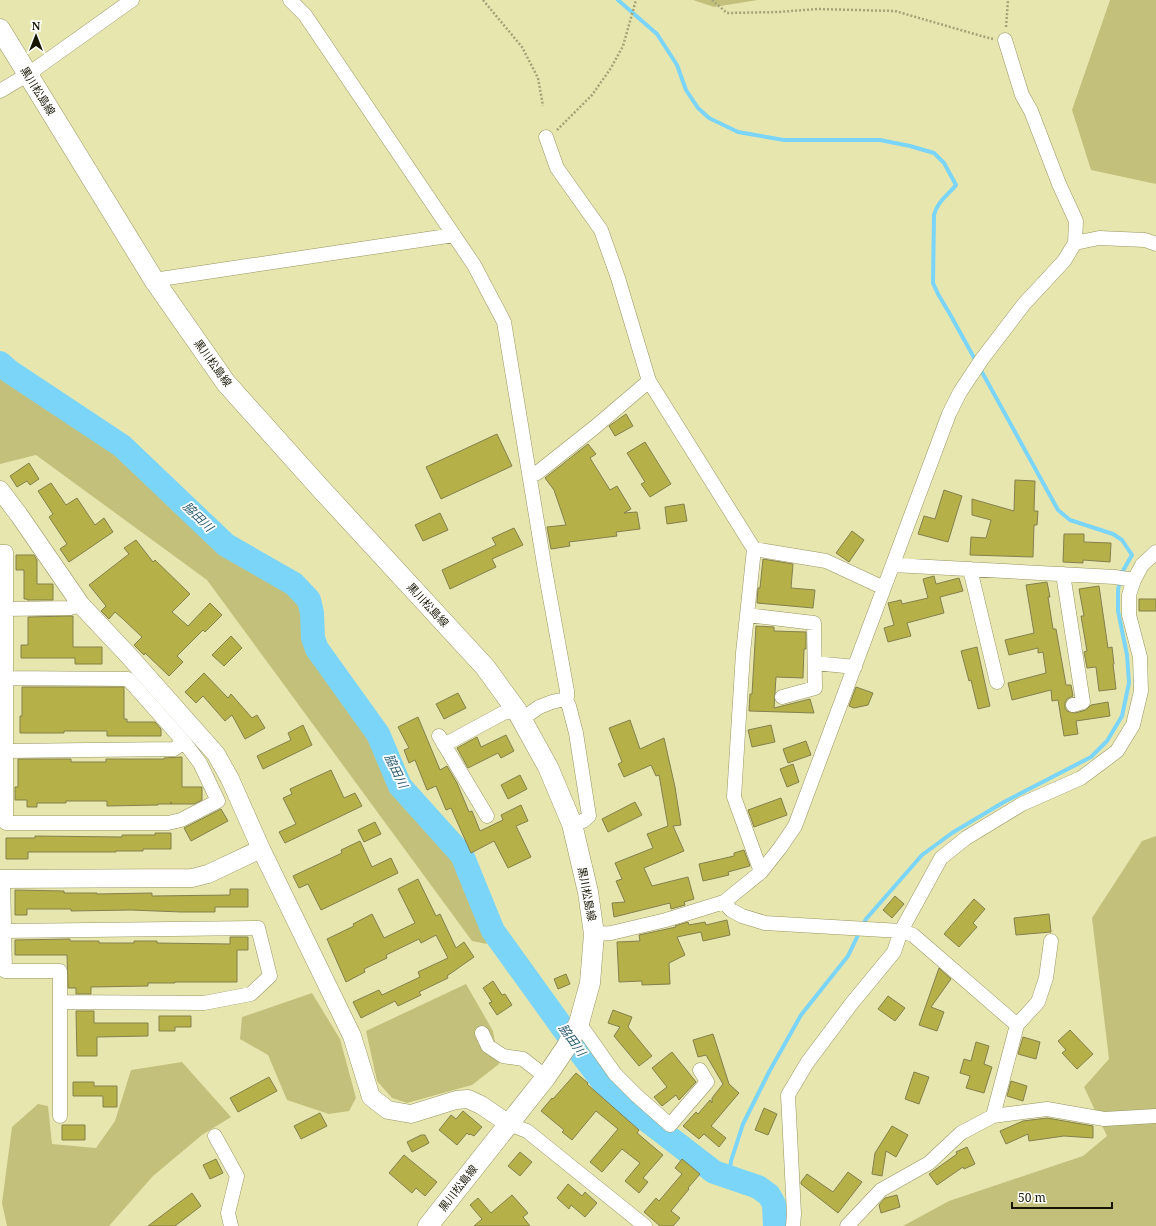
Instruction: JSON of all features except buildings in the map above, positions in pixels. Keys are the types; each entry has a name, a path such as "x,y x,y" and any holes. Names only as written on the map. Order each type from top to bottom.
{"main road":[{"name":"黒川松島線","path":"0,29 154,280 226,383 321,489 485,667 519,715 548,767 572,824 588,892 594,934 590,983 579,1022 567,1046 546,1077 428,1226"}],"street":[{"path":"0,91 28,75 132,0"},
{"path":"290,0 305,15 474,265 504,322 567,691 567,696 565,699"},
{"path":"594,934 611,934 666,920 724,902 761,872 780,848 795,826 949,414 960,392 982,359 1024,304 1064,261 1076,243 1076,221 1059,184 1031,111 1022,95 1005,40"},
{"path":"546,138 557,168 601,230 618,278 649,381 754,549 743,653 734,797 761,872"},
{"path":"154,280 454,235"},
{"path":"1076,243 1099,238 1145,240 1156,244"},
{"path":"530,476 537,474 649,381"},
{"path":"0,490 81,605 129,656 216,754 230,779 261,849 352,1036 371,1097 388,1110 411,1114 456,1100 468,1099 481,1105 509,1124 527,1131 645,1226"},
{"path":"754,549 826,561 884,588"},
{"path":"0,552 6,552 6,678 3,713 6,751 6,823 168,823 181,820 218,801 200,762 128,679 6,678"},
{"path":"793,1226 794,1214 788,1095 812,1057 852,1003 894,952 901,931 941,858 966,838 1022,804 1081,778 1117,751 1133,725 1141,691 1140,657 1129,615 1129,595 1142,564 1156,552"},
{"path":"893,565 1116,577 1134,580"},
{"path":"970,569 997,682"},
{"path":"1063,574 1083,702 1073,705"},
{"path":"6,609 70,608 81,605"},
{"path":"747,615 814,622 815,688 782,697"},
{"path":"814,663 854,667"},
{"path":"487,816 442,741 503,713 519,715 552,702 565,699"},
{"path":"565,699 569,706 576,733 589,816 583,821 572,824"},
{"path":"6,751 174,749 184,742"},
{"path":"60,1116 60,971 5,971 2,879 192,878 208,874 261,849"},
{"path":"724,902 731,910 742,916 765,923 901,931 912,935 1017,1025"},
{"path":"4,931 258,928 270,976 251,994 204,1003 60,1002"},
{"path":"993,1116 1017,1025 1038,1002 1046,978 1051,941"},
{"path":"579,1022 614,1074 670,1125 707,1082 700,1070"},
{"path":"482,1033 488,1046 503,1056 523,1059 546,1077"},
{"path":"847,1226 881,1190 930,1163 961,1133 993,1116 1047,1109 1104,1119 1156,1116"},
{"path":"215,1136 237,1176 228,1213 231,1226"}],"path":[{"path":"483,0 522,47 538,78 543,106"},
{"path":"546,138 560,129 592,95 611,68 624,46 636,0"},
{"path":"712,0 727,14 818,9 895,11 985,37 1005,40 1008,0"}],"shaded area":[{"path":"693,0 758,0 714,7"},
{"path":"1110,0 1156,0 1156,184 1091,170 1072,110"},
{"path":"0,371 119,449 224,548 304,598 311,646 457,856 487,944 472,941 207,580 36,455 0,464"},
{"path":"1156,836 1156,1226 903,1226 949,1201 1083,1156 1107,1136 1084,1087 1109,1059 1092,918 1142,841"},
{"path":"466,984 493,1031 499,1064 472,1085 407,1103 392,1098 377,1081 366,1031"},
{"path":"312,993 340,1039 356,1098 349,1111 329,1114 287,1100 268,1055 240,1039 242,1017"},
{"path":"182,1062 231,1117 202,1135 153,1176 109,1226 7,1226 2,1203 12,1127 38,1104 48,1106 52,1144 96,1148 115,1121 131,1070"}],"waterway":[{"path":"618,0 657,34 677,65 686,90 698,108 709,118 738,132 784,140 880,140 934,153 944,163 956,185 940,202 934,215 933,283 938,294 1058,510 1070,520 1113,534 1122,540 1132,555 1121,574 1118,590 1118,611 1127,655 1129,683 1122,716 1107,741 1091,757 1004,802 952,833 922,855 866,919 863,925"},
{"name":"脇田川","path":"0,363 9,371 122,446 226,545 294,584 309,600 312,613 313,638 317,649 378,734 400,786 462,855 493,931 583,1056 606,1086 631,1108 714,1172 758,1187 769,1195 774,1204 775,1226"},
{"path":"729,1177 731,1161 743,1124 769,1072 801,1015 848,956 860,931"}]}
